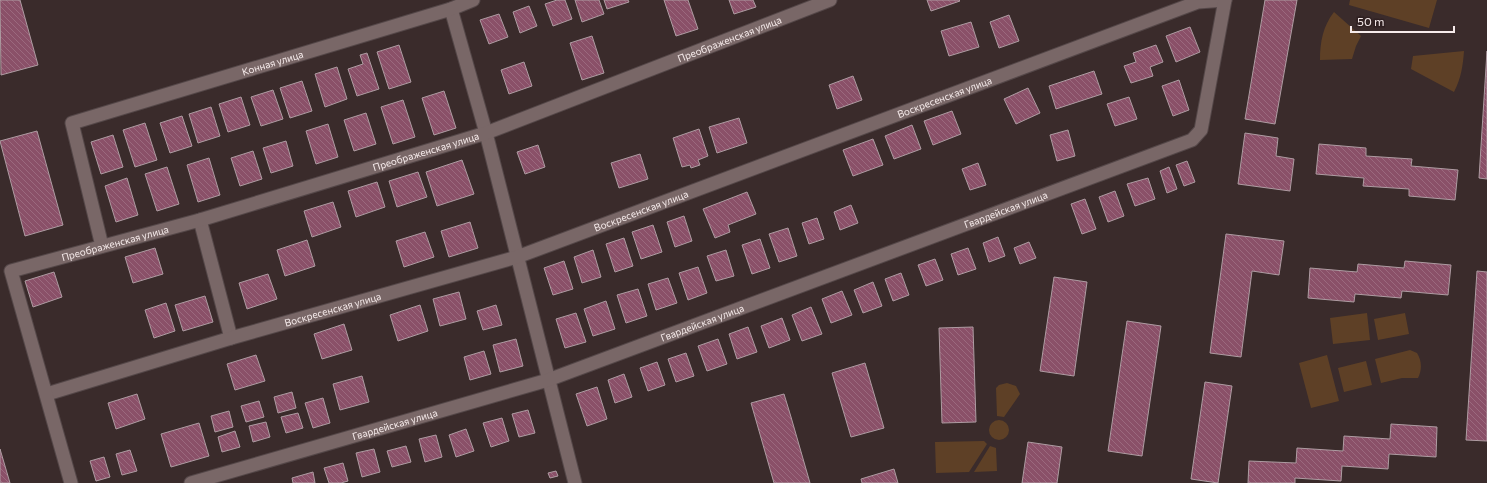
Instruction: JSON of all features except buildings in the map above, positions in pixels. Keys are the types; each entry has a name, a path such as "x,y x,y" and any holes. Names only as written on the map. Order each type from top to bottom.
{"street":[{"name":"Конная улица","path":"102,246 72,123 473,0"},
{"name":"Преображенская улица","path":"46,394 11,271 200,220 486,132 830,0"},
{"name":"Гвардейская улица","path":"191,483 548,380 1192,140 1201,130 1225,0"},
{"name":"Воскресенская улица","path":"46,394 231,338 517,257 1198,2 1225,0"},
{"path":"451,8 486,132 575,483"},
{"path":"200,220 231,338"},
{"path":"46,394 71,483"}],"shaded area":[{"path":"1350,0 1437,0 1429,28 1349,5"},
{"path":"1334,12 1361,36 1352,59 1320,60 1323,34 1330,17"},
{"path":"1464,51 1461,72 1454,92 1411,69 1413,56"},
{"path":"1367,313 1370,340 1333,344 1330,318"},
{"path":"1405,313 1409,334 1378,340 1374,319"},
{"path":"1410,350 1417,353 1421,362 1421,369 1418,378 1402,378 1381,383 1375,359"},
{"path":"1327,355 1339,401 1311,408 1299,363"},
{"path":"1366,361 1372,385 1344,392 1338,368"},
{"path":"1007,383 1016,386 1020,394 1004,417 997,416 996,388 999,385"},
{"path":"995,420 1003,420 1009,426 1009,434 1003,440 995,440 989,434 989,426"},
{"path":"984,441 987,444 969,472 936,473 935,442"},
{"path":"990,446 996,448 997,471 974,472"}]}
